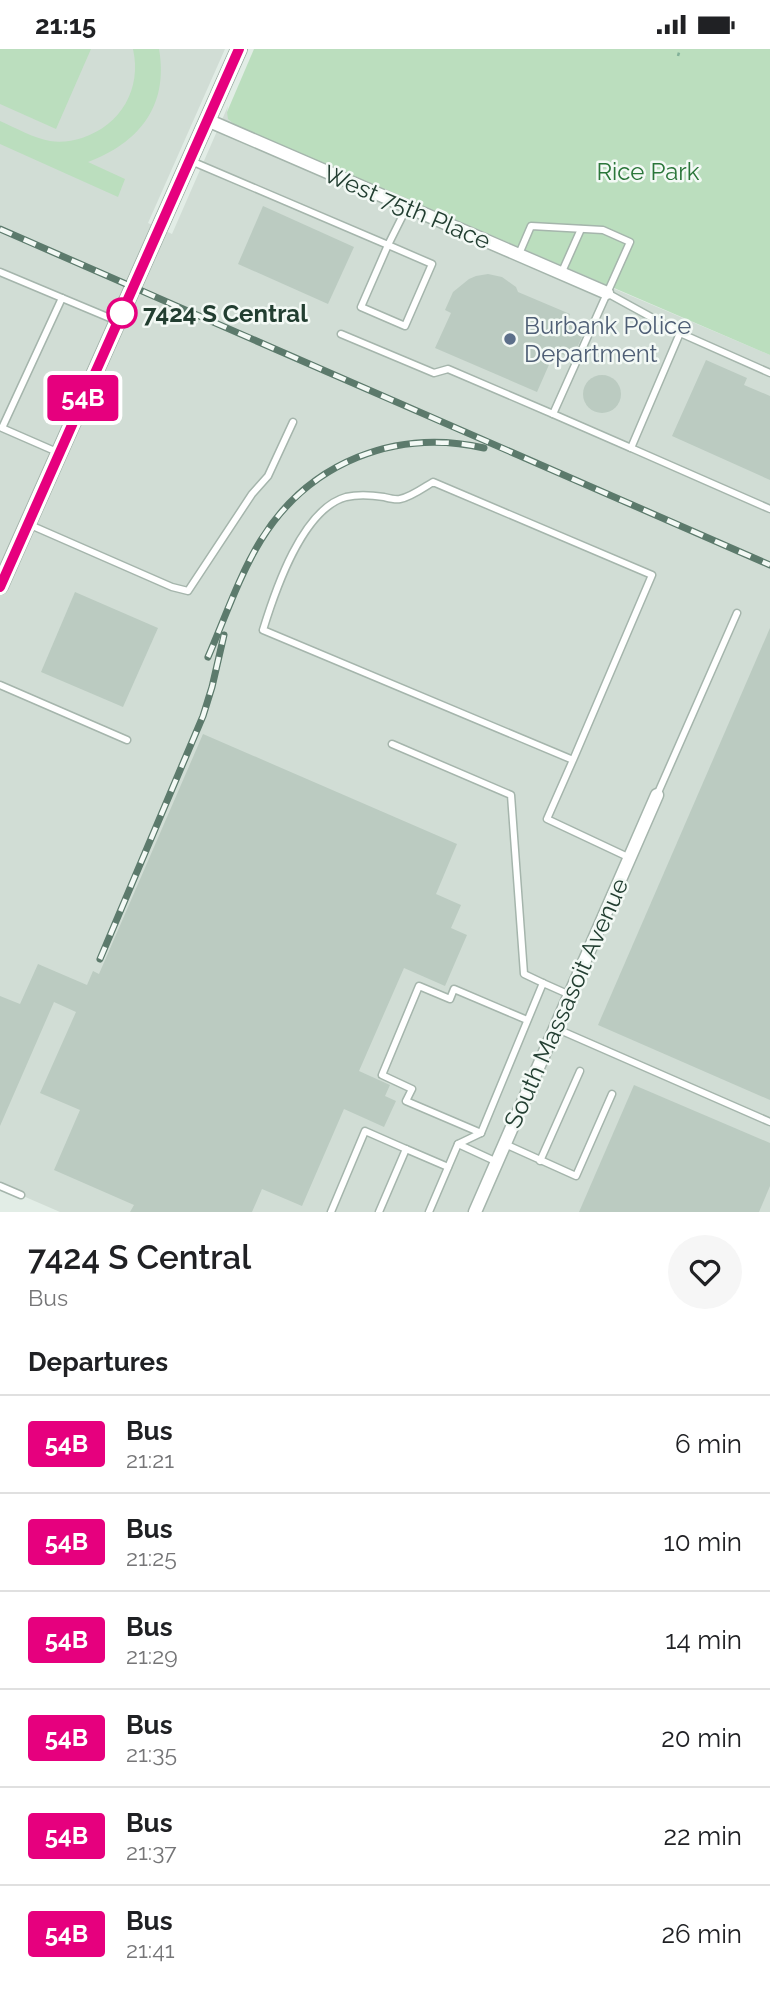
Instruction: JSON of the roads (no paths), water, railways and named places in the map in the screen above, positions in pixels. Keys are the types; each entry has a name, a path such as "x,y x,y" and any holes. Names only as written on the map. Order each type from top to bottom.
{"street":[{"path":"0,586 239,49"},
{"name":"West 75th Place","path":"207,121 607,293"},
{"name":"South Massasoit Avenue","path":"475,1212 657,795"}],"lane":[{"path":"189,160 388,245 432,264 405,326 361,307 388,245 407,207"},
{"path":"518,255 531,226 603,230 630,242 554,414"},
{"path":"561,274 581,229"},
{"path":"0,272 118,321"},
{"path":"607,293 680,333 770,373"},
{"path":"58,453 1,430 62,298"},
{"path":"631,448 680,333"},
{"path":"341,334 434,373 448,369 770,509"},
{"path":"28,523 172,587 188,591 252,494 268,476 293,422"},
{"path":"573,760 264,631 272,601 309,524 344,498 368,495 399,500 433,482 652,575 573,760 547,819 630,858"},
{"path":"657,795 737,613"},
{"path":"0,685 127,740"},
{"path":"392,744 511,795 524,974 570,995"},
{"path":"429,1212 458,1144 481,1133 543,983"},
{"path":"481,1133 407,1101 412,1089 382,1076 404,1021 419,986 450,999 454,989 527,1020"},
{"path":"555,1028 770,1122"},
{"path":"540,1160 580,1071"},
{"path":"504,1144 576,1176 612,1094"},
{"path":"331,1212 365,1131 448,1167"},
{"path":"458,1144 497,1162"},
{"path":"379,1212 407,1149"},
{"path":"0,1186 21,1195"}],"railway":[{"path":"0,229 770,565"},
{"path":"208,657 239,583 261,540 281,513 304,490 329,471 358,457 387,448 419,443 451,443 484,448"},
{"path":"100,959 203,716 224,635"}],"place":[{"name":"7424 S Central","path":"122,313"},
{"name":"Burbank Police Department","path":"510,339"}],"park label":[{"name":"Rice Park","path":"648,171"}]}
